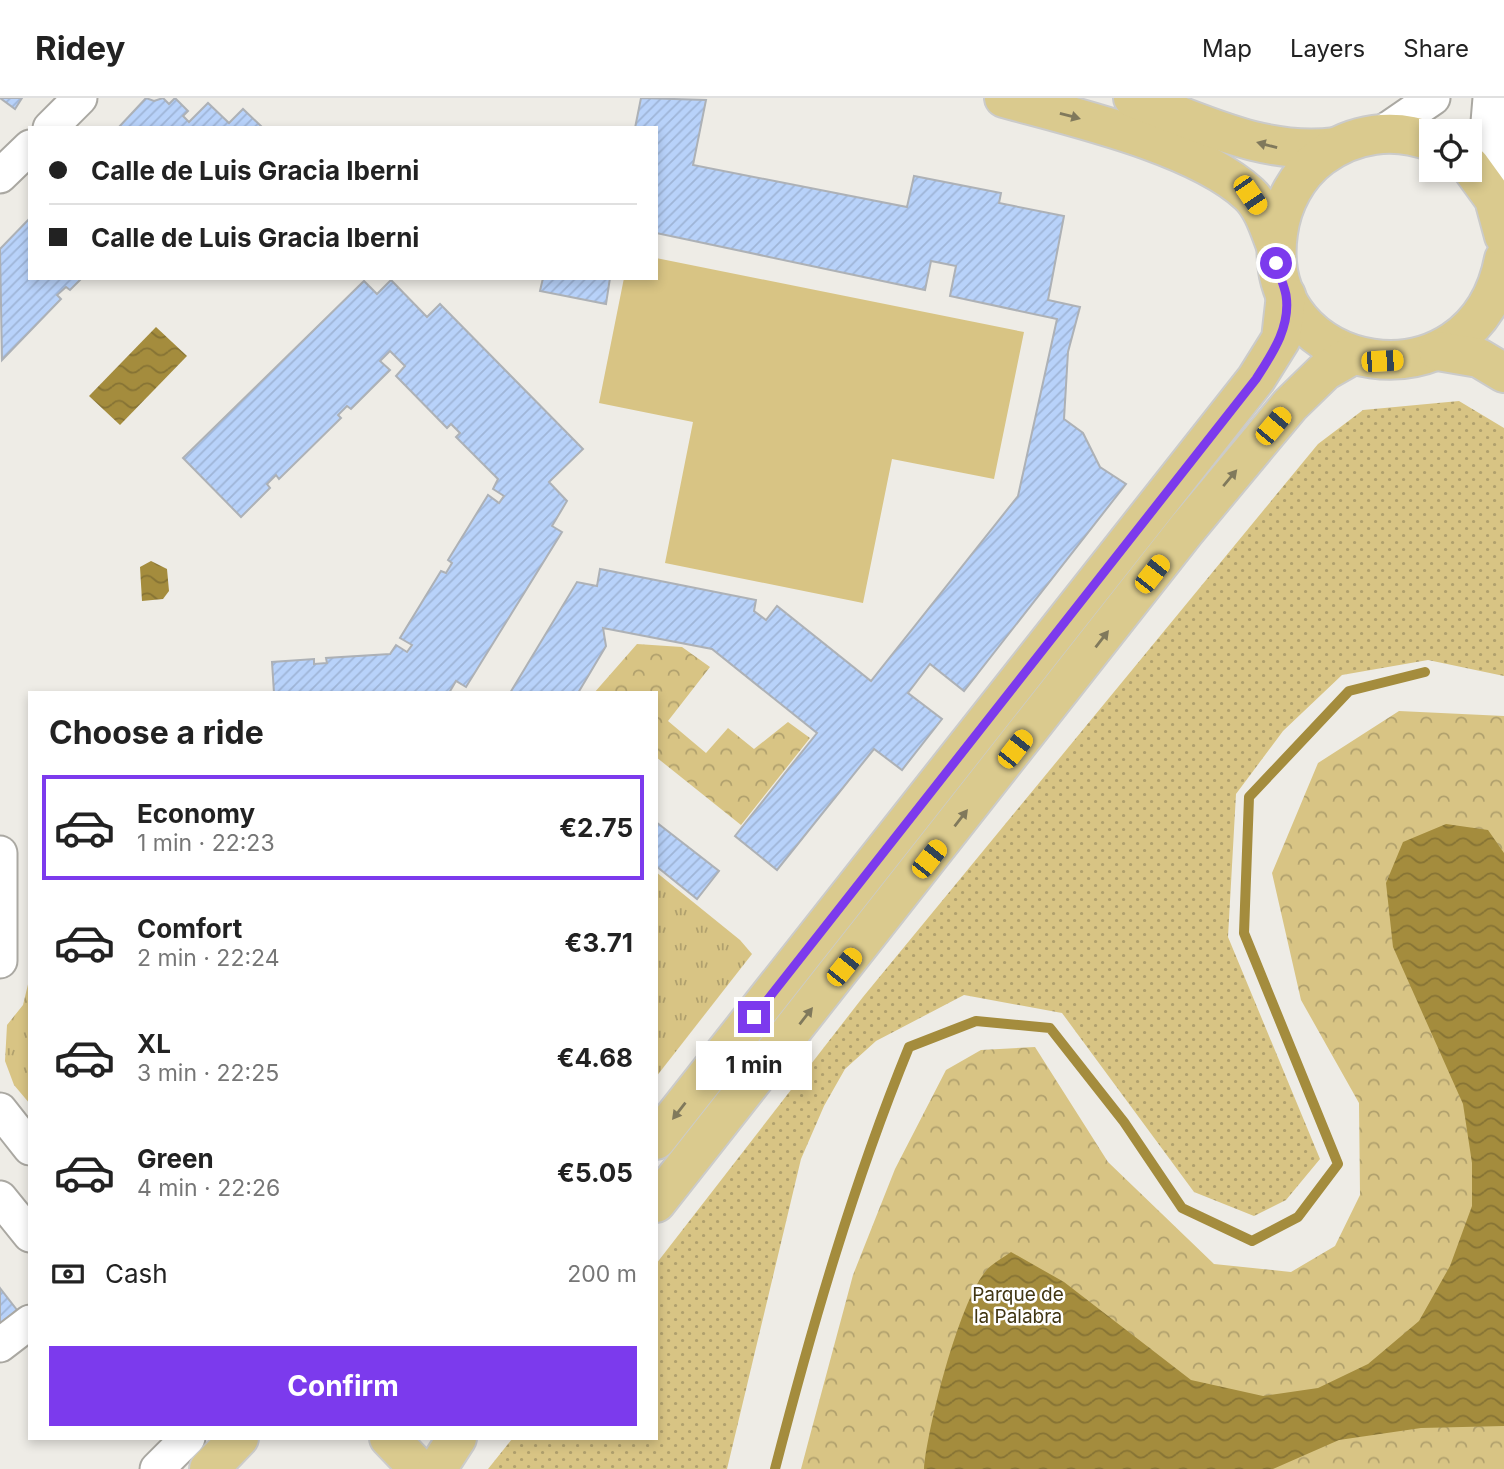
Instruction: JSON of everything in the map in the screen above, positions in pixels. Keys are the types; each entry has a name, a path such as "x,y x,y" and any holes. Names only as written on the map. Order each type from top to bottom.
{"main road":[{"path":"1004,98 1087,121 1152,143 1224,175 1250,195 1266,218 1276,246 1280,279 1286,295 1303,321 1318,335 1353,355 1382,361 1410,360 1438,351 1466,333 1487,308 1503,274"},
{"path":"1133,98 1272,148 1297,150 1335,147"},
{"path":"1276,246 1280,216 1292,189 1310,165 1335,147 1357,138 1382,134 1419,137"},
{"path":"1482,182 1494,199 1504,236"},
{"path":"658,1137 1256,379 1281,338 1286,295"},
{"path":"1438,351 1479,358 1504,373"},
{"path":"658,1200 1186,530 1290,405 1325,371 1353,355"},
{"path":"209,1469 237,1440"},
{"path":"391,1440 419,1469"},
{"path":"437,1469 456,1440"}],"street":[{"path":"52,126 80,98"},
{"path":"1382,134 1433,98"},
{"path":"1490,98 1488,122 1494,199"},
{"path":"0,176 28,149"},
{"path":"0,853 0,961"},
{"path":"0,1110 28,1145"},
{"path":"0,1198 28,1233"},
{"path":"0,1345 28,1324"},
{"path":"157,1469 186,1440"},
{"path":"189,1440 202,1469"}],"green space":[{"path":"658,258 1024,332 994,479 892,459 863,603 665,563 693,422 599,403 624,280 658,280"},
{"path":"1459,401 1504,428 1504,676 1428,660 1342,675 1283,731 1236,794 1228,937 1320,1159 1286,1200 1254,1216 1194,1192 1062,1013 964,995 876,1041 845,1069 824,1106 801,1159 727,1469 488,1469 511,1440 658,1440 658,1261 863,997 1318,444 1363,410"},
{"path":"637,644 682,647 710,667 668,721 706,753 728,728 754,749 788,722 810,738 741,825 658,759 658,691 596,691"},
{"name":"Parque de la Palabra","path":"1399,711 1504,716 1504,1469 801,1469 853,1275 895,1169 946,1070 981,1050 1035,1047 1108,1162 1214,1264 1291,1272 1335,1246 1360,1195 1359,1103 1301,1000 1272,873 1318,763"},
{"path":"658,874 740,940 752,954 658,1074"},
{"path":"28,984 28,1102 14,1085 5,1061 7,1025 23,1005"}],"water":[{"path":"156,327 187,356 120,425 89,396"},
{"path":"151,561 167,569 169,591 163,599 142,601 140,567"},
{"path":"1446,824 1488,830 1504,853 1504,1426 1421,1428 1339,1440 1273,1469 924,1469 938,1396 965,1311 985,1272 1011,1252 1064,1282 1191,1380 1263,1396 1318,1388 1368,1364 1419,1321 1450,1266 1472,1206 1472,1163 1463,1104 1393,947 1386,883 1403,842"}],"building":[{"path":"0,98 22,98 15,109"},
{"path":"146,98 154,101 163,98 169,104 175,98 188,111 183,116 189,122 208,103 229,123 243,109 261,126 120,126"},
{"path":"641,98 706,100 693,165 907,207 914,176 1001,193 999,203 1064,216 1048,300 1080,307 1068,352 1064,419 1083,433 1100,467 1126,484 964,691 930,664 908,693 942,719 902,770 874,749 777,870 735,836 817,733 712,649 603,628 606,646 579,691 511,691 577,582 597,586 600,569 756,600 754,611 766,620 777,606 871,681 1018,496 1057,319 950,296 956,266 931,261 925,290 658,233 658,126 635,126"},
{"path":"28,220 28,280 80,280 70,290 66,287 57,295 61,299 2,360 0,249"},
{"path":"391,280 427,317 440,304 583,449 549,482 567,501 552,526 562,532 466,687 456,681 450,691 274,691 272,662 314,659 314,664 327,663 326,658 390,654 396,645 407,652 412,645 400,638 441,571 446,573 452,563 448,560 488,495 499,503 504,496 493,489 498,479 456,437 460,433 451,424 447,428 396,376 405,366 390,351 380,361 390,370 351,409 347,406 338,415 341,418 279,479 276,475 267,484 270,488 241,517 183,458 364,281 377,294"},
{"path":"543,280 610,280 606,304 540,291"},
{"path":"658,824 719,871 697,899 658,868"},
{"path":"0,1288 24,1319 0,1336"}],"waterway":[{"path":"775,1469 835,1256 909,1047 976,1021 1050,1028 1124,1122 1182,1208 1252,1241 1298,1217 1338,1164 1244,933 1249,797 1349,691 1425,672"}],"route":[{"path":"754,1017 1256,379 1281,338 1285,320 1286,295 1276,263"}]}
